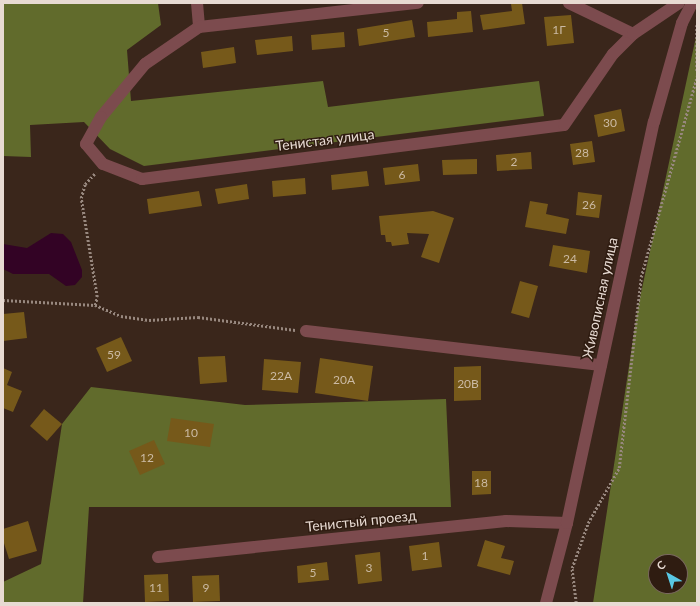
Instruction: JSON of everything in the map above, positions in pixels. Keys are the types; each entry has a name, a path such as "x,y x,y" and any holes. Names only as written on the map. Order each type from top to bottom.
{"street":[{"path":"197,3 199,27 418,3"},
{"path":"569,3 633,34"},
{"name":"Тенистая улица","path":"199,27 145,64 101,117 86,144 103,164 142,179 564,125 613,54 633,34 679,3"},
{"name":"Живописная улица","path":"546,603 567,524 654,122 682,23 692,3"},
{"path":"306,331 601,365"},
{"name":"Тенистый проезд","path":"158,557 506,521 567,524"}],"path":[{"path":"697,25 697,72"},
{"path":"576,603 572,568 588,523 619,468 641,277 697,76"},
{"path":"95,305 97,297 80,198 86,184 103,164"},
{"path":"3,300 95,305 121,316 149,320 198,318 306,331"}],"green space":[{"path":"3,3 158,3 161,25 127,50 131,101 323,81 328,107 539,81 544,116 144,166 110,149 84,122 30,125 31,157 3,156"},
{"path":"697,32 697,603 593,603 638,307"},
{"path":"91,387 245,405 446,399 451,507 89,507 83,603 3,603 3,582 41,564 62,424"}],"shaded area":[{"path":"51,233 63,234 71,242 82,270 82,277 75,285 66,286 49,274 13,274 3,269 3,244 27,248"}],"building":[{"path":"522,3 525,24 483,30 480,15 512,11 511,4"},
{"path":"471,11 473,32 428,37 427,22 457,19 457,12"},
{"path":"571,15 574,43 547,46 544,17"},
{"path":"412,20 415,37 359,46 357,29"},
{"path":"344,32 345,47 312,50 311,35"},
{"path":"292,36 293,51 257,55 255,40"},
{"path":"234,47 236,63 203,68 201,52"},
{"path":"621,109 625,131 598,137 594,115"},
{"path":"592,141 595,162 573,165 570,144"},
{"path":"531,152 532,169 497,171 496,155"},
{"path":"477,159 477,174 443,175 442,160"},
{"path":"418,164 420,181 385,185 383,168"},
{"path":"367,171 369,186 332,190 331,175"},
{"path":"305,178 306,194 273,197 272,181"},
{"path":"247,184 249,199 218,204 215,189"},
{"path":"199,191 202,206 149,214 147,199"},
{"path":"578,192 602,195 599,218 576,215"},
{"path":"530,201 548,204 546,214 569,219 566,234 525,227"},
{"path":"433,211 454,218 439,263 421,257 429,234 407,233 409,244 392,246 391,242 386,242 385,235 381,235 379,216"},
{"path":"553,245 590,251 587,273 549,266"},
{"path":"520,281 538,286 529,318 511,313"},
{"path":"24,312 27,338 3,341 3,314"},
{"path":"121,337 132,361 107,372 96,348"},
{"path":"225,356 227,382 200,384 198,357"},
{"path":"320,358 373,366 368,401 315,393"},
{"path":"264,359 301,362 298,393 262,390"},
{"path":"481,366 481,400 454,401 454,367"},
{"path":"3,368 12,372 7,385 22,391 13,412 3,408"},
{"path":"44,409 62,424 47,441 30,426"},
{"path":"171,418 214,424 210,447 167,441"},
{"path":"154,440 165,464 140,475 129,451"},
{"path":"472,471 491,471 491,494 472,495"},
{"path":"28,521 37,551 9,559 3,540 3,529"},
{"path":"485,540 505,546 501,558 514,561 510,575 477,566"},
{"path":"439,542 442,567 412,571 409,546"},
{"path":"380,552 382,581 358,584 355,555"},
{"path":"327,562 329,580 298,583 297,566"},
{"path":"168,574 169,601 145,602 144,575"},
{"path":"219,575 220,601 193,602 192,576"}]}
